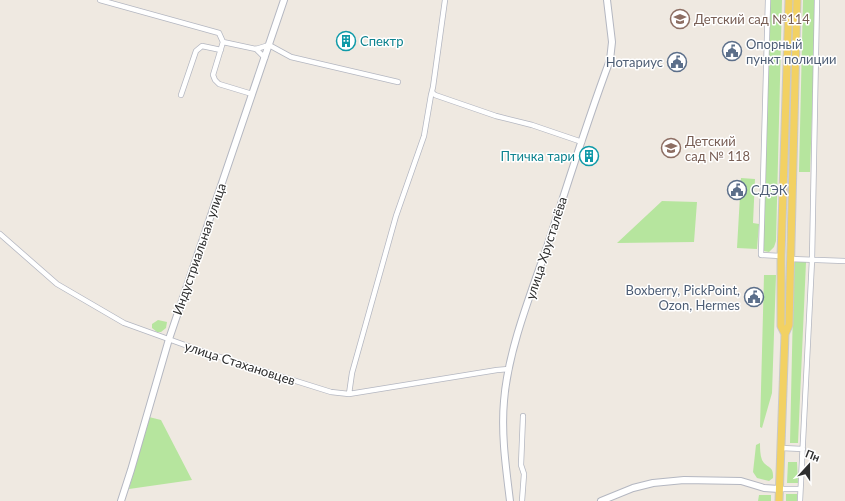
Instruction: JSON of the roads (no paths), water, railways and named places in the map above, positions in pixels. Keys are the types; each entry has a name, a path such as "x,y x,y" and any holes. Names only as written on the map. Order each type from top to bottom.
{"main road":[{"name":"Индустриальная улица","path":"121,501 169,339 284,0"},
{"name":"улица Хрусталёва","path":"510,501 503,424 504,401 509,369 514,345 610,60 612,42 607,0"},
{"path":"785,334 781,326 781,256 789,0"},
{"path":"779,501 785,334 789,325 797,0"},
{"path":"601,501 633,488 653,483 684,480 741,481 764,488 779,489"}],"street":[{"path":"101,0 216,32 221,36 223,42 213,75 215,80 219,84 252,94"},
{"path":"349,394 352,373 396,216 424,136 445,0"},
{"path":"768,0 761,255 781,256"},
{"path":"800,501 812,260 817,0"},
{"path":"223,42 256,49 269,45 291,57 398,82"},
{"path":"181,95 196,51 202,46 221,50"},
{"path":"256,49 265,58"},
{"path":"432,92 496,116 532,125 582,142"},
{"name":"улица Стахановцев","path":"0,234 57,284 124,322 207,353 331,392 349,394 509,369"},
{"path":"790,259 845,261"},
{"path":"522,501 524,474 521,465 523,416"},
{"path":"781,448 803,449"},
{"path":"779,489 800,489"}],"place":[{"name":"Детский сад №114","path":"680,19"},
{"name":"Спектр","path":"346,41"},
{"name":"Опорный пункт полиции","path":"732,51"},
{"name":"Нотариус","path":"677,62"},
{"name":"Детский сад № 118","path":"671,148"},
{"name":"Птичка тари","path":"589,156"},
{"name":"СДЭК","path":"737,190"},
{"name":"Boxberry, PickPoint, Ozon, Hermes","path":"754,297"}]}
